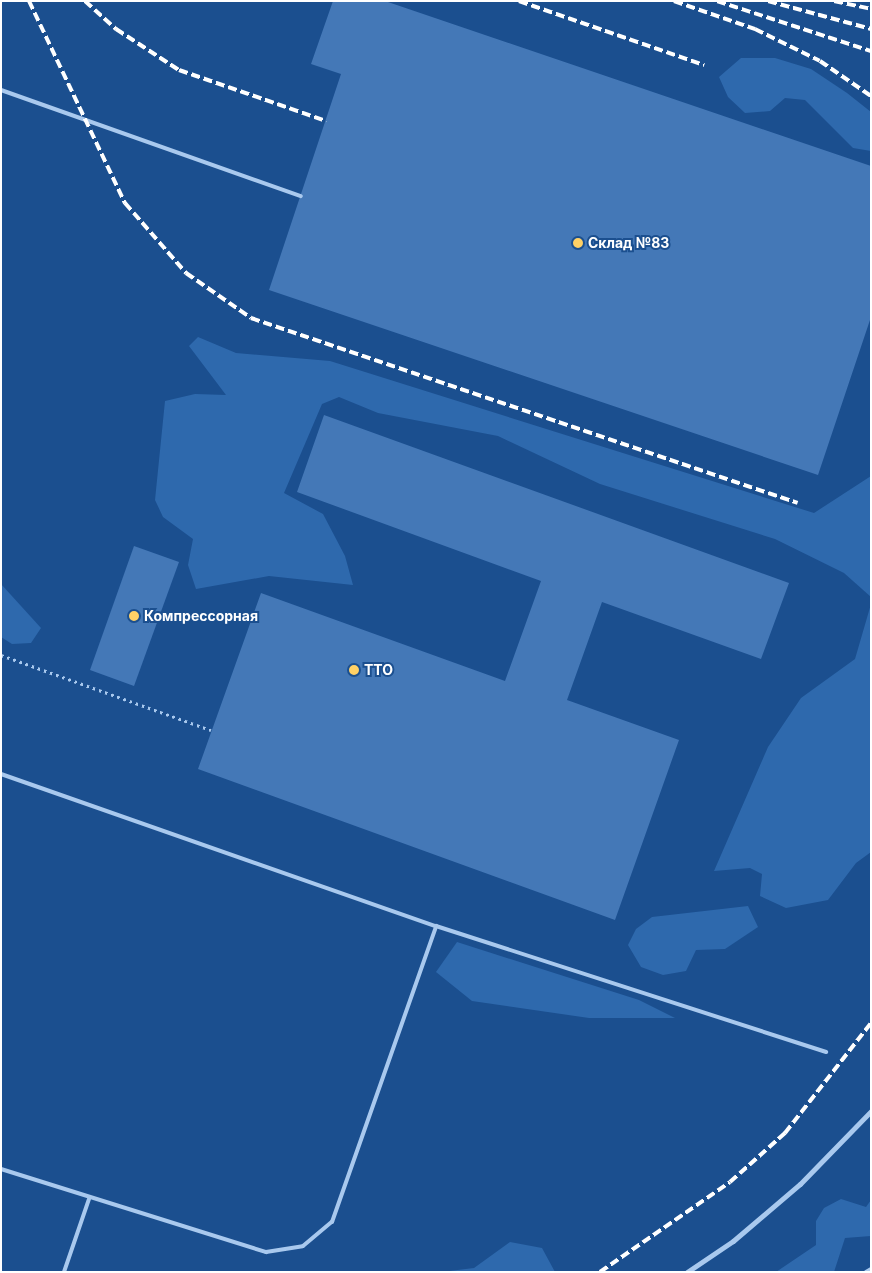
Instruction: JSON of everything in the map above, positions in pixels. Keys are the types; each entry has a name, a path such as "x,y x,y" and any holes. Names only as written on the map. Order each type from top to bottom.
{"street":[{"path":"687,1272 733,1241 800,1184 871,1112"}],"lane":[{"path":"1,90 300,196"},
{"path":"1,774 436,926 826,1052"},
{"path":"1,1169 89,1199 266,1252 303,1246 332,1222 436,926"},
{"path":"64,1272 89,1199"},
{"path":"866,1272 871,1269"}],"path":[{"path":"1,655 212,730"}],"shaded area":[{"path":"741,58 775,58 811,69 847,93 871,112 871,151 853,148 805,100 785,98 770,111 745,113 728,97 719,77"},
{"path":"198,337 236,353 330,361 814,513 871,476 871,597 844,573 775,539 600,484 498,436 378,413 339,397 322,404 284,493 323,514 345,556 353,585 269,576 196,589 188,565 193,539 163,517 155,500 165,401 195,394 226,395 189,346"},
{"path":"1,584 41,628 31,643 12,644 1,637"},
{"path":"871,604 871,852 856,863 828,900 786,908 760,896 762,874 750,868 714,871 768,747 801,698 855,659"},
{"path":"748,906 758,927 725,949 696,950 686,971 663,975 641,967 628,945 636,929 652,917"},
{"path":"457,942 639,1000 675,1018 589,1018 472,1001 436,972"},
{"path":"841,1199 866,1207 871,1200 871,1236 845,1238 834,1272 776,1272 816,1245 816,1221 824,1208"},
{"path":"510,1242 542,1248 555,1272 441,1272 474,1268"}],"building":[{"name":"Склад №83","path":"333,1 385,1 871,166 871,317 818,475 269,290 341,74 311,64"},
{"name":"ТТО","path":"324,415 789,583 761,659 602,602 567,700 679,740 615,920 198,769 261,593 505,681 541,581 297,492"},
{"name":"Компрессорная","path":"134,546 179,562 134,686 90,670"}],"railway":[{"path":"29,1 125,203 186,273 251,318 798,503"},
{"path":"85,1 116,29 179,70 326,121"},
{"path":"519,1 704,65"},
{"path":"674,1 755,29 820,61 871,96"},
{"path":"717,1 871,51"},
{"path":"768,1 871,29"},
{"path":"834,1 871,9"},
{"path":"600,1272 730,1182 785,1133 871,1023"}],"place":[{"name":"Склад №83","path":"578,243"},
{"name":"Компрессорная","path":"134,616"},
{"name":"ТТО","path":"354,670"}]}
